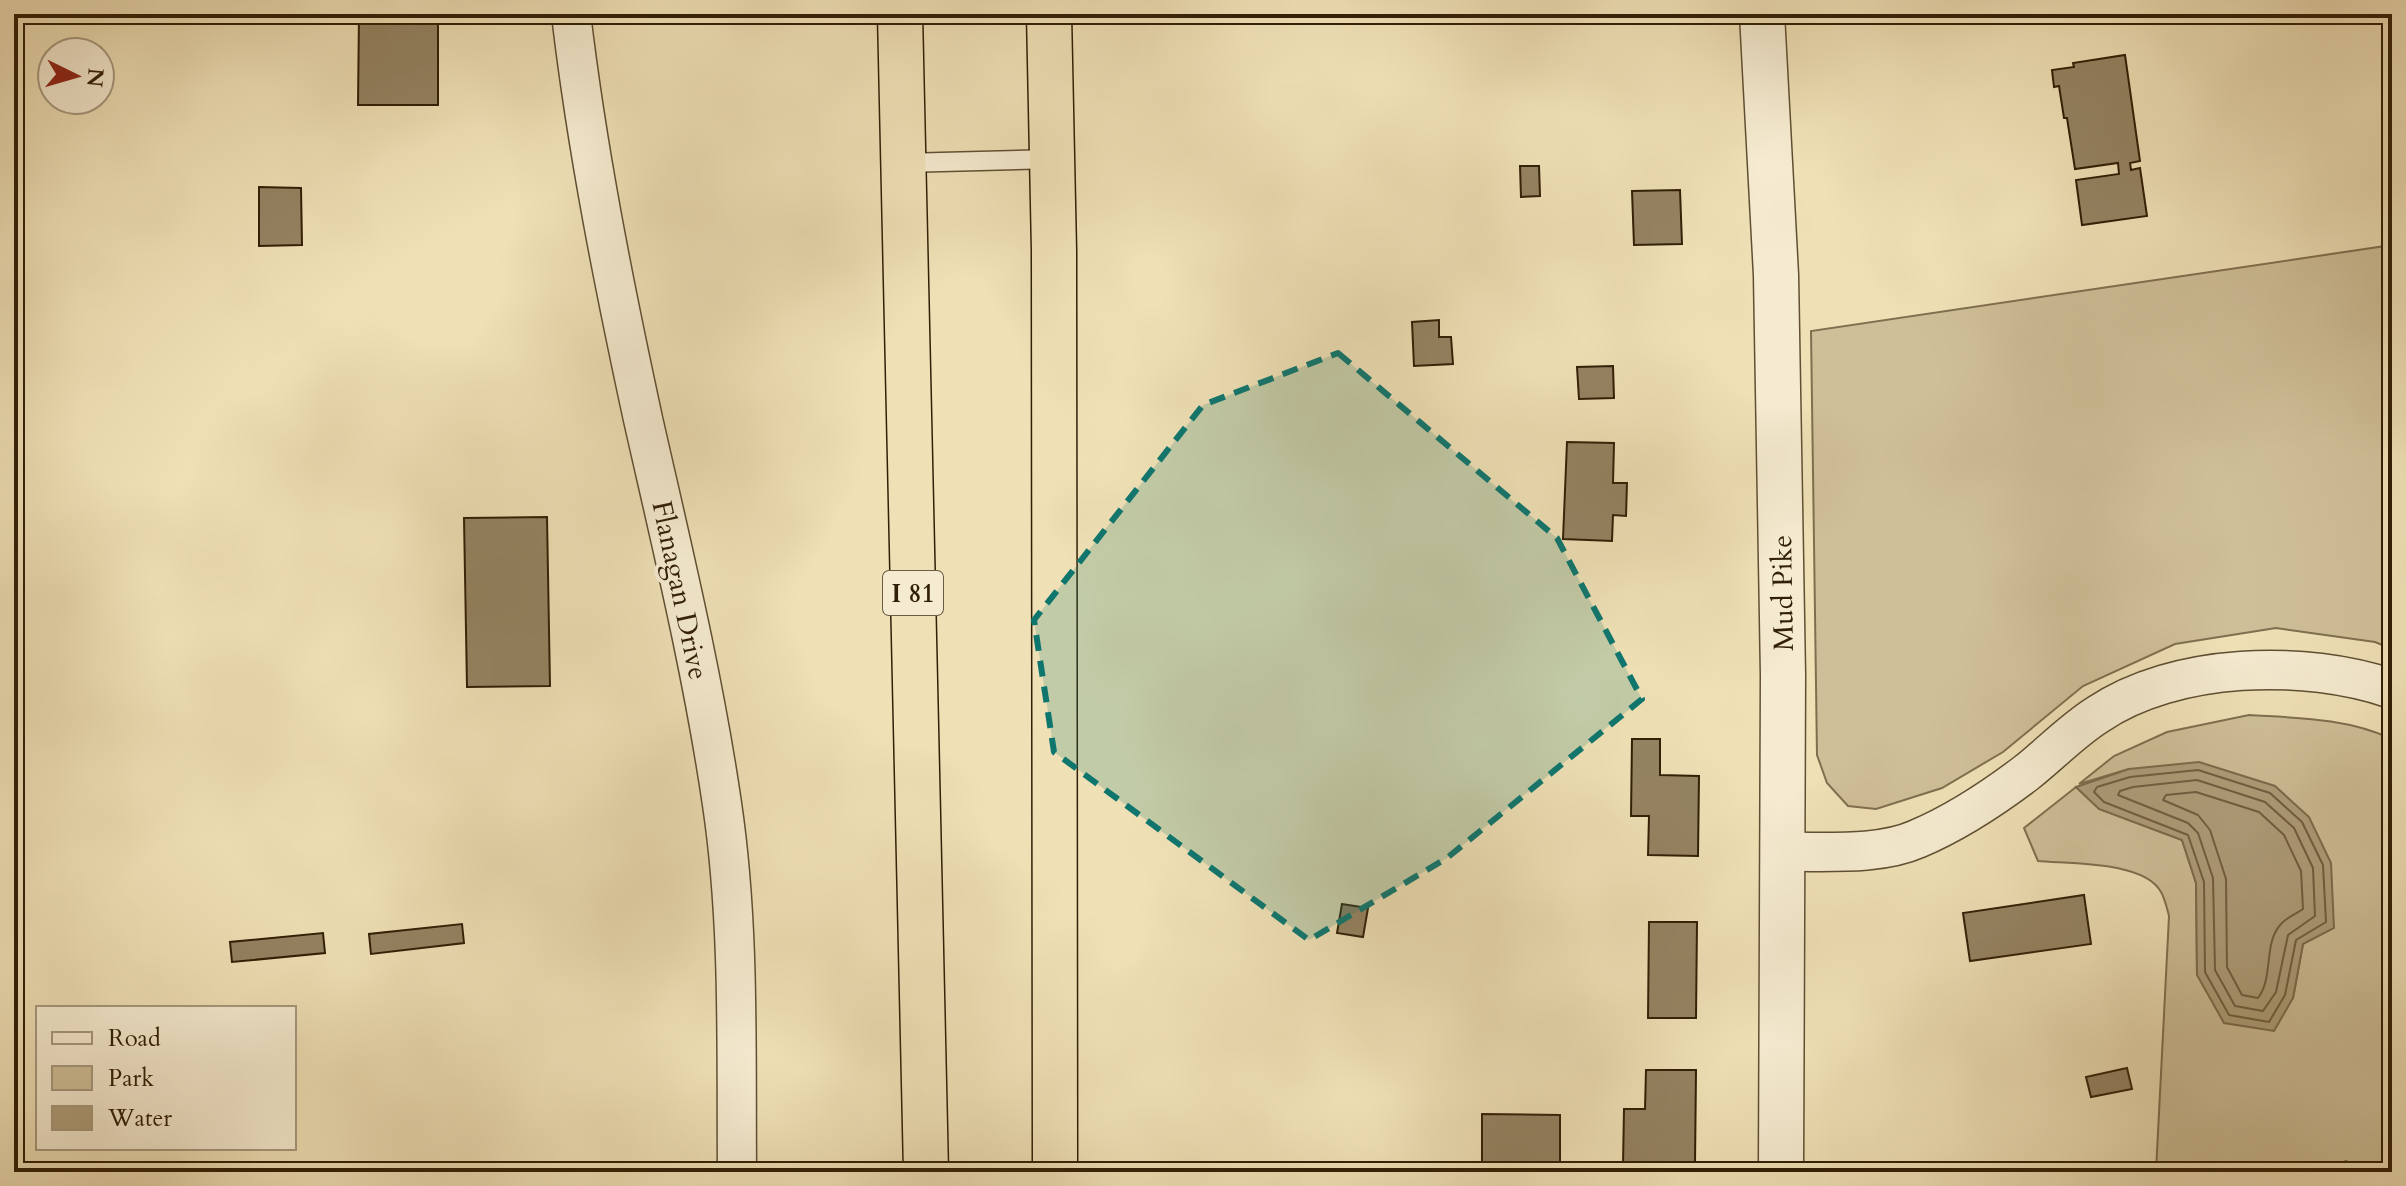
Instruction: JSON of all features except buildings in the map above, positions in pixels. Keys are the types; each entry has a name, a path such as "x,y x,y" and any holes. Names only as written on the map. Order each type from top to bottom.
{"highway":[{"name":"I 81","path":"900,14 926,1172"},
{"path":"1049,14 1053,159 1055,1172"}],"street":[{"name":"Flanagan Drive","path":"571,14 581,101 642,414 698,661 723,806 734,936 737,1172"},
{"name":"Mud Pike","path":"1762,14 1776,290 1784,852 1781,1172"},
{"path":"1784,852 1866,850 1914,841 1975,808 2025,774 2097,715 2140,691 2190,678 2241,671 2293,671 2362,678 2392,689"}],"lane":[{"path":"903,163 1053,159"}],"highlighted area":[{"path":"1338,353 1557,538 1642,699 1447,858 1309,940 1054,752 1034,620 1203,405"}],"green space":[{"path":"2392,245 2392,649 2375,642 2276,628 2175,644 2083,686 2003,752 1942,788 1876,809 1848,806 1827,783 1817,755 1811,331"},
{"path":"2249,715 2340,723 2392,739 2392,1172 2364,1172 2346,1161 2319,1172 2156,1172 2169,916 2164,898 2152,882 2123,869 2038,861 2024,828 2076,787 2099,809 2182,840 2196,883 2197,975 2293,998 2303,944 2129,769 2079,784 2114,756 2167,732"}],"water":[{"path":"2199,762 2275,786 2309,817 2331,863 2334,928 2303,944 2293,998 2274,1031 2224,1023 2197,975 2196,883 2182,840 2099,809 2076,787 2129,769"},
{"path":"2346,1161 2364,1172 2319,1172"}]}
